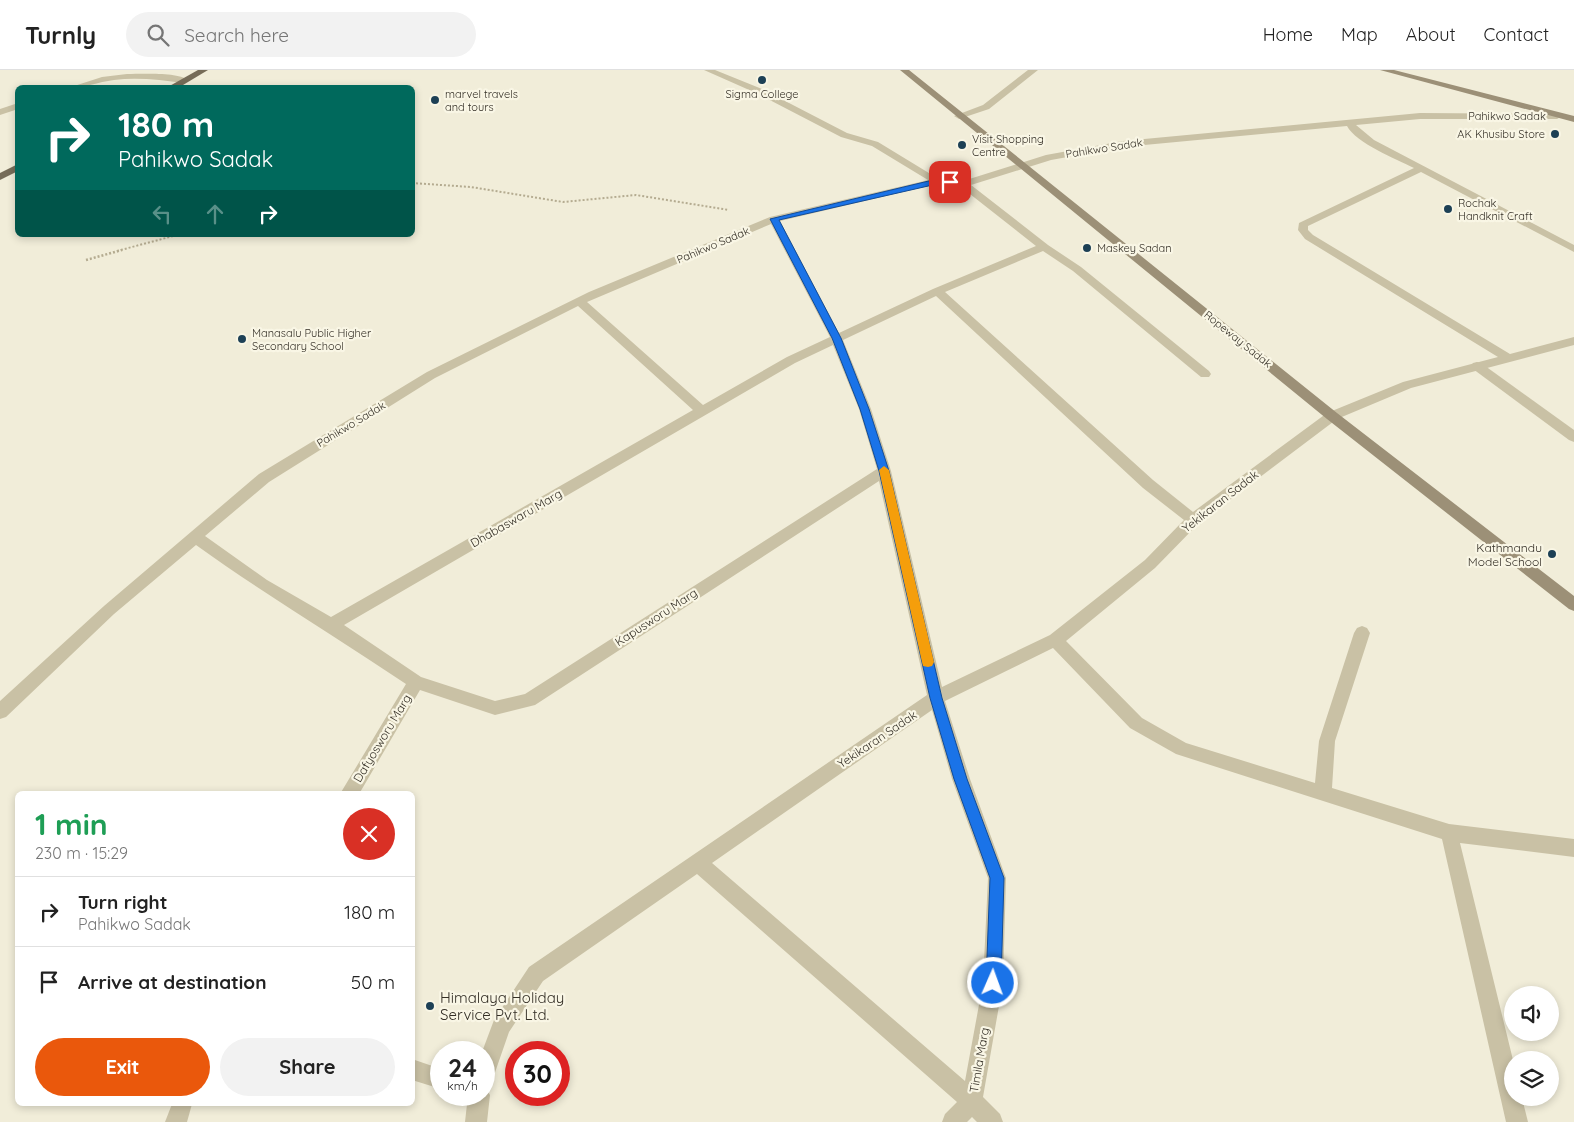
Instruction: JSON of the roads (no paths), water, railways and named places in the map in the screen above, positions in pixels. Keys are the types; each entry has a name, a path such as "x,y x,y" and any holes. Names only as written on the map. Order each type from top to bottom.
{"main road":[{"path":"175,85 204,70"},
{"name":"Ropeway Sadak","path":"904,70 1332,416 1574,605"},
{"path":"1384,70 1574,119"},
{"path":"0,177 15,170"}],"street":[{"path":"708,70 759,91 844,135 874,144 937,181"},
{"path":"959,116 986,107 1003,92 1034,70"},
{"path":"82,85 113,76 140,75 184,80"},
{"path":"0,112 15,107"},
{"name":"Pahikwo Sadak","path":"0,712 109,610 264,478 431,375 579,301 774,219 937,181 964,184 1049,157 1123,144 1420,116 1557,116"},
{"path":"1350,123 1353,129 1371,142 1574,249"},
{"path":"1422,168 1303,224 1303,230 1309,237 1508,358"},
{"path":"964,184 1044,247 1077,269 1205,374"},
{"name":"Timila Marg","path":"774,219 836,338 865,409 884,471 936,698 961,779 997,878 993,983 972,1101 953,1122"},
{"name":"Dhabaswaru Marg","path":"330,625 792,360 937,291 1044,247"},
{"path":"937,291 1148,484 1193,520"},
{"path":"579,301 702,411"},
{"name":"Yekikaran Sadak","path":"495,1046 501,1028 536,974 936,698 1054,640 1150,564 1193,520 1332,416 1408,385 1574,341"},
{"path":"1477,366 1574,437"},
{"name":"Kapusworu Marg","path":"416,682 495,708 529,700 884,471"},
{"path":"194,536 262,584 330,625 416,682"},
{"path":"1323,794 1327,741 1362,633"},
{"path":"1054,640 1136,723 1182,749 1449,833 1574,848"},
{"name":"Dafyosworu Marg","path":"351,791 416,682"},
{"path":"1449,833 1517,1122"},
{"name":"Timila Marg","path":"697,862 972,1101 992,1122"},
{"path":"415,1070 430,1075"},
{"path":"176,1122 181,1106"},
{"path":"476,1122 478,1106"}],"place":[{"name":"Sigma College","path":"762,80"},
{"name":"marvel travels and tours","path":"435,100"},
{"name":"AK Khusibu Store","path":"1555,134"},
{"name":"Visit Shopping Centre","path":"962,145"},
{"name":"Rochak Handknit Craft","path":"1448,209"},
{"name":"Maskey Sadan","path":"1087,248"},
{"name":"Manasalu Public Higher Secondary School","path":"242,339"},
{"name":"Kathmandu Model School","path":"1552,554"},
{"name":"Himalaya Holiday Service Pvt. Ltd.","path":"430,1006"}]}
